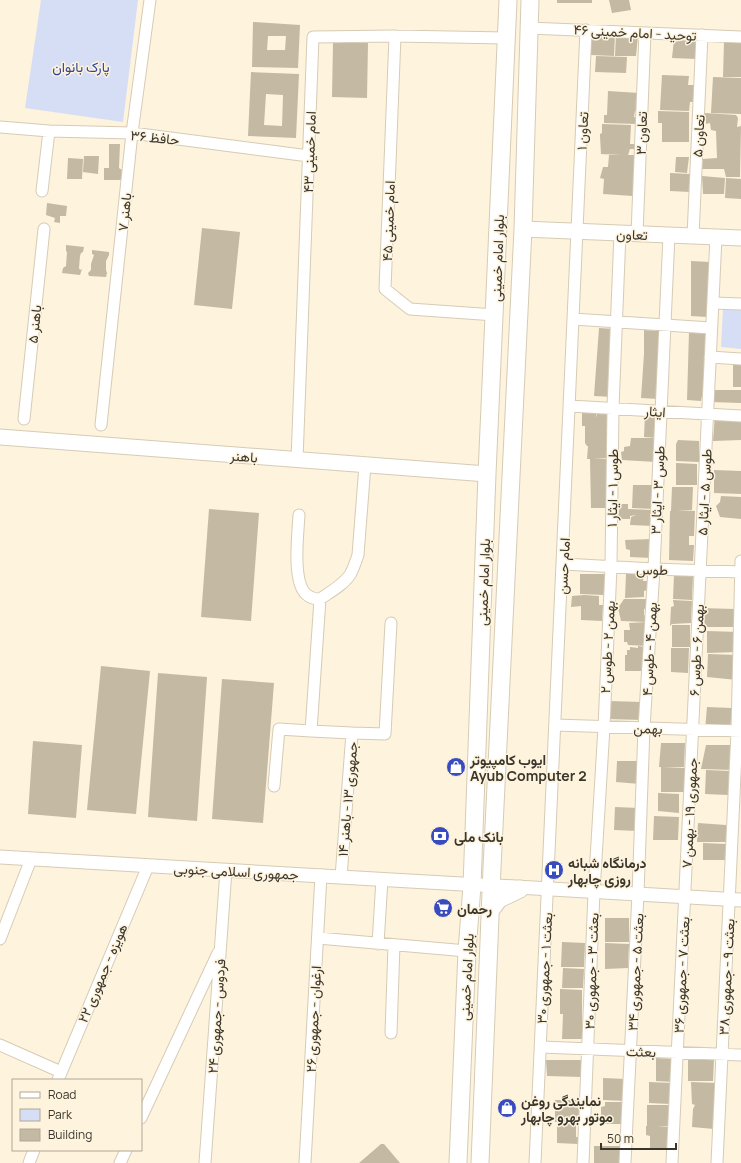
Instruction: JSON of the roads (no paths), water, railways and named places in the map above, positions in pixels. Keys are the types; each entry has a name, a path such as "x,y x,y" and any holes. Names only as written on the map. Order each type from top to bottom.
{"main road":[{"name":"بلوار امام خمینی","path":"458,1163 467,951 472,886 487,474 508,0"},
{"name":"بلوار امام خمینی","path":"480,1163 490,911 523,229 530,0"},
{"name":"تعاون","path":"523,229 741,238"},
{"name":"باهنر","path":"0,438 487,474"},
{"path":"492,868 500,879 520,889"},
{"path":"490,911 499,899 520,889"}],"street":[{"name":"باهنر ۷","path":"101,425 132,133 150,0"},
{"name":"توحید - امام خمینی ۴۶","path":"529,28 741,37"},
{"name":"تعاون ۱","path":"573,319 586,30"},
{"name":"تعاون ۳","path":"637,234 646,33"},
{"name":"تعاون ۵","path":"693,236 702,35"},
{"name":"امام خمینی ۴۳","path":"297,460 313,37 395,36 506,38"},
{"name":"امام خمینی ۴۵","path":"395,36 386,289 410,309 494,315"},
{"name":"حافظ ۳۶","path":"0,128 132,133 309,156"},
{"path":"42,191 49,131"},
{"name":"باهنر ۵","path":"24,419 44,229"},
{"name":"طوس ۱ - ایثار ۱","path":"611,567 613,408 620,233"},
{"name":"طوس ۳ - ایثار ۳","path":"654,569 670,235"},
{"name":"طوس ۵ - ایثار ۵","path":"700,571 716,237"},
{"path":"712,303 741,304"},
{"path":"573,319 711,328"},
{"name":"امام حسن","path":"548,890 573,319"},
{"path":"710,357 741,359"},
{"name":"ایثار","path":"570,406 741,416"},
{"path":"311,731 320,600 351,574 358,555 365,465"},
{"path":"299,516 298,557 300,585 305,593 311,598 320,600"},
{"name":"طوس","path":"563,564 700,571 741,568"},
{"name":"بهمن ۲ - طوس ۲","path":"594,892 604,727 611,567"},
{"name":"بعثت ۹ - جمهوری ۳۸","path":"718,1163 722,1054 735,899 741,568"},
{"name":"بهمن ۴ - طوس ۴","path":"638,894 644,728 654,569"},
{"name":"بهمن ۶ - طوس ۶","path":"692,730 700,571"},
{"path":"352,733 385,734 392,623"},
{"name":"بهمن","path":"555,726 739,731"},
{"name":"جمهوری ۱۳ - باهنر ۱۴","path":"274,786 279,729 352,733 341,876"},
{"name":"جمهوری ۱۹ - بهمن ۷","path":"685,897 692,730"},
{"name":"جمهوری اسلامی جنوبی","path":"0,858 341,876 520,889 735,899"},
{"path":"0,939 31,859"},
{"name":"هویزه - جمهوری ۲۲","path":"59,1076 148,866"},
{"name":"فردوس - جمهوری ۲۴","path":"205,1163 226,870"},
{"name":"ارغوان - جمهوری ۲۶","path":"305,1163 321,875"},
{"path":"378,944 382,879"},
{"name":"بعثت ۱ - جمهوری ۳۰","path":"535,1163 548,890"},
{"name":"بعثت ۳ - جمهوری ۳۰","path":"583,1163 594,892"},
{"name":"بعثت ۵ - جمهوری ۳۴","path":"626,1163 638,894"},
{"name":"بعثت ۷ - جمهوری ۳۶","path":"672,1163 685,897"},
{"path":"318,938 467,951"},
{"path":"391,1033 394,945"},
{"path":"142,1116 221,947"},
{"path":"0,1045 59,1076"},
{"name":"بعثت","path":"541,1047 741,1055"},
{"path":"29,1163 34,1151"},
{"path":"120,1163 126,1151"}],"place":[{"name":"ایوب کامپیوتر Ayub Computer 2","path":"456,767"},
{"name":"بانک ملی","path":"440,836"},
{"name":"درمانگاه شبانه روزی چابهار","path":"554,870"},
{"name":"رحمان","path":"443,908"},
{"name":"نمایندگی روغن موتور بهرو چابهار","path":"507,1108"}],"park label":[{"name":"پارک بانوان","path":"81,66"}]}
